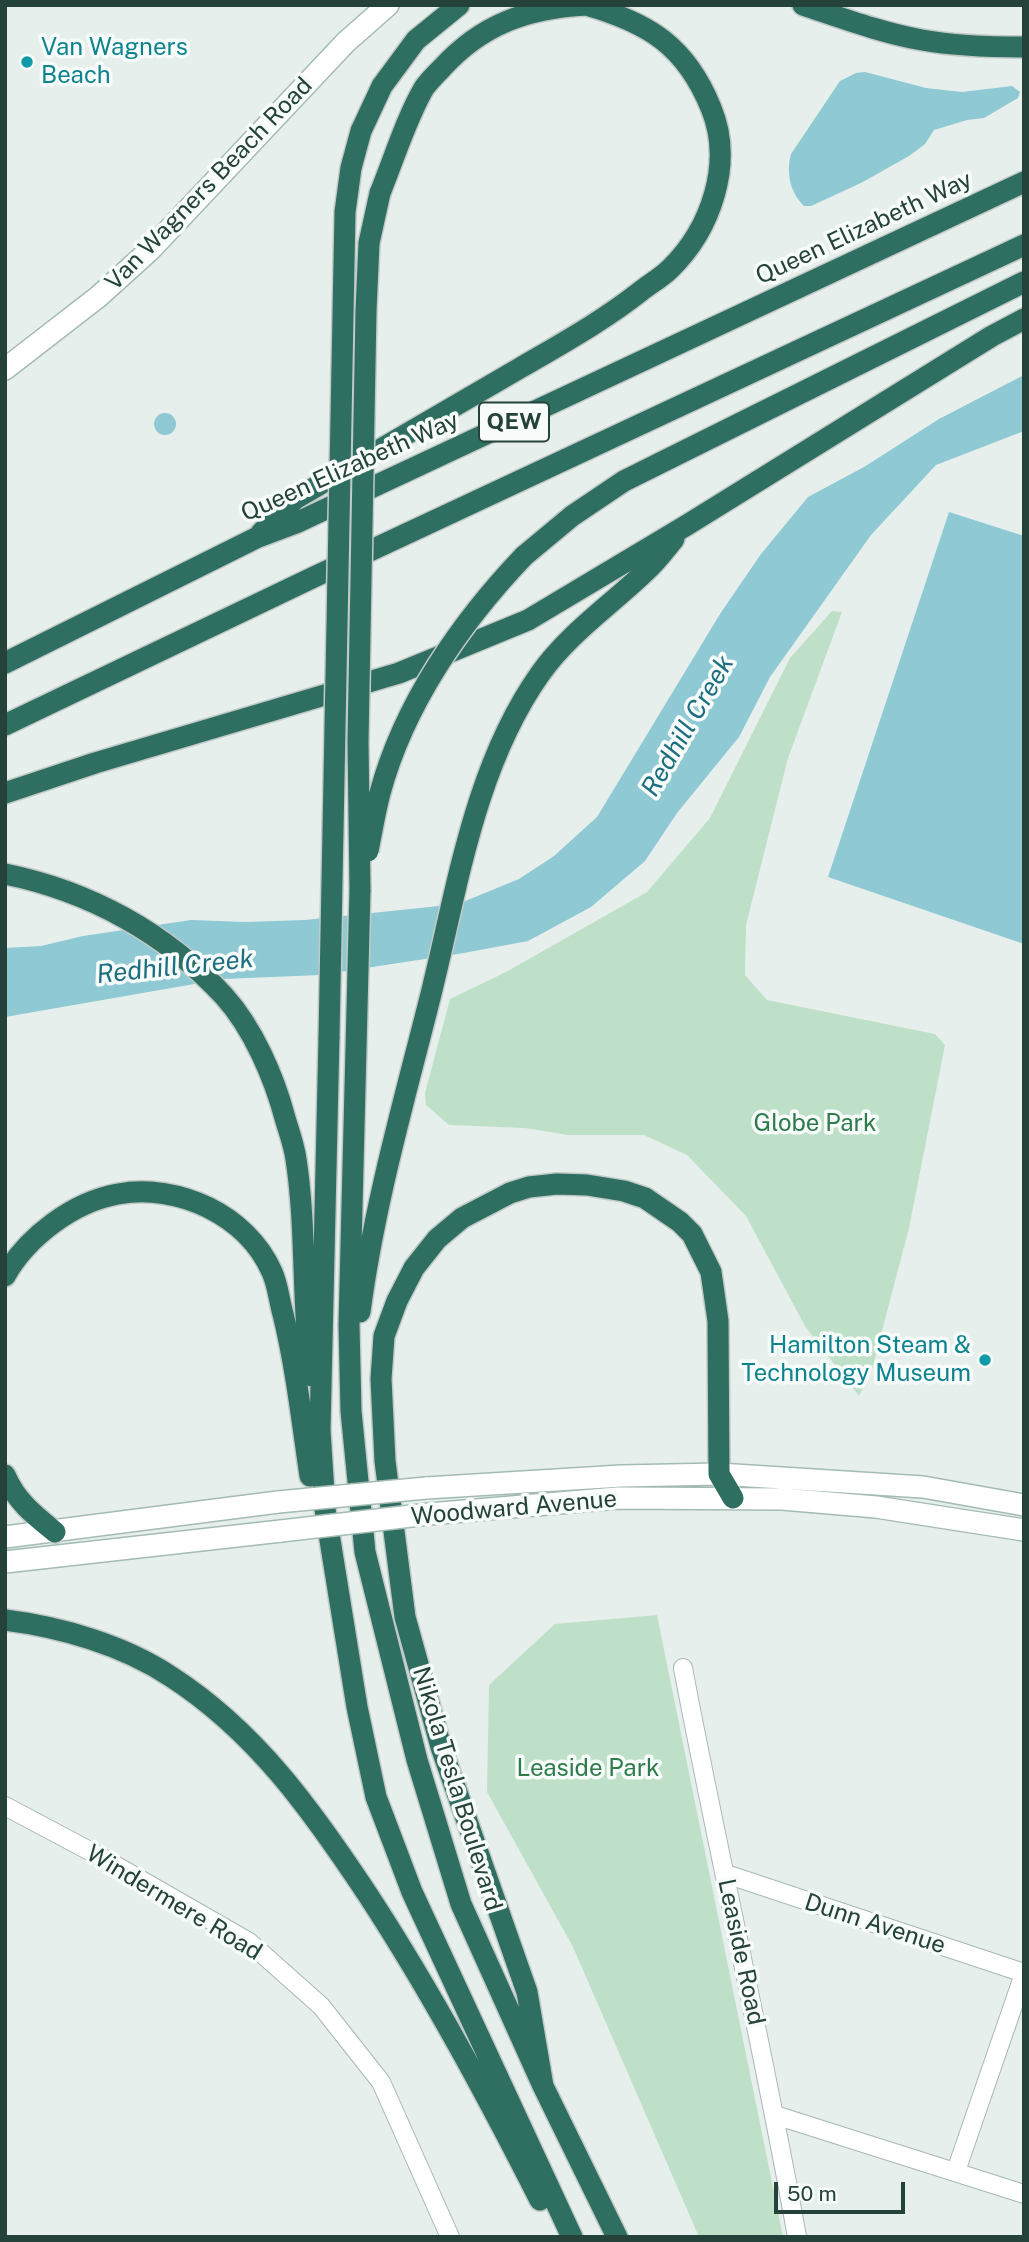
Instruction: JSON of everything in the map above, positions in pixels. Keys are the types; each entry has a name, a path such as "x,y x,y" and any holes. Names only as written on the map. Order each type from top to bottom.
{"highway":[{"path":"320,1430 345,212 351,169 361,131 382,86 416,40 459,5"},
{"path":"256,538 295,499 589,328 670,269 696,237 708,215 716,190 720,144 713,113 701,82 672,47 643,25 618,14 586,5 552,7 486,30 455,54 425,86 380,193 369,243 366,311 358,741 360,890 349,1325 351,1411"},
{"path":"803,5 856,23 922,40 990,47 1024,47"},
{"name":"Queen Elizabeth Way","path":"5,663 256,538 309,518 1024,183"},
{"name":"QEW","path":"5,725 314,577 1024,245"},
{"path":"360,890 380,791 404,728 428,680 454,642 490,591 524,556 572,516 624,481 1024,282"},
{"path":"5,793 95,762 399,673 528,620 980,343 1024,319"},
{"path":"351,1411 361,1310 385,1172 482,795 510,723 541,673 583,626 648,569 687,525"},
{"path":"5,874 43,882 81,895 123,916 173,950 225,997 266,1061 296,1156 303,1218 307,1344 320,1430 325,1509 357,1707 376,1797 412,1892 572,2237"},
{"path":"543,2086 527,1992 441,1747 405,1617 385,1461 381,1379 384,1336 397,1301 414,1268 437,1238 462,1218 501,1197 530,1187 558,1184 609,1188 645,1198 663,1209 692,1234 711,1272 719,1321 719,1474 733,1498"},
{"path":"5,1276 22,1251 56,1221 86,1205 117,1194 156,1191 201,1204 234,1222 256,1247 272,1273 290,1346 330,1607 357,1707"},
{"name":"Nikola Tesla Boulevard","path":"351,1411 366,1552 417,1760 461,1904 543,2086 617,2237"},
{"path":"5,1475 13,1494 55,1532"},
{"path":"5,1620 55,1629 153,1665 209,1704 248,1738 318,1820 404,1951 484,2089 559,2237"}],"main road":[{"name":"Van Wagners Beach Road","path":"5,369 98,297 150,250 346,42 388,5"},
{"name":"Woodward Avenue","path":"5,1537 278,1502 426,1488 621,1476 719,1474 923,1487 1024,1505"},
{"name":"Woodward Avenue","path":"5,1562 429,1514 618,1498 782,1499 876,1507 1024,1530"}],"street":[{"name":"Leaside Road","path":"683,1668 715,1835 726,1874 775,2115 797,2237"},
{"name":"Windermere Road","path":"5,1806 101,1857 249,1942 321,2006 381,2082 450,2237"},
{"name":"Dunn Avenue","path":"726,1874 1024,1973"},
{"path":"956,2171 1024,1973"},
{"path":"775,2115 1024,2194"}],"green space":[{"name":"Globe Park","path":"832,611 842,612 788,758 746,925 745,975 767,1000 935,1034 945,1045 909,1228 871,1373 859,1396 805,1326 746,1216 687,1155 644,1135 568,1135 525,1128 449,1125 426,1105 425,1093 450,999 506,972 647,892 710,818 790,658"},
{"name":"Leaside Park","path":"657,1615 783,2237 699,2237 573,1947 487,1792 489,1685 555,1624"}],"water":[{"path":"865,72 926,88 962,92 1012,86 1020,92 1018,98 984,118 934,130 925,144 909,156 861,183 811,206 804,206 795,195 790,182 791,154 840,81 856,73"},
{"name":"Redhill Creek","path":"1024,375 1024,431 936,465 871,535 770,677 739,737 677,813 645,861 591,907 528,941 320,975 223,979 5,1017 5,948 41,946 83,936 191,920 305,920 458,904 519,879 554,856 597,817 720,614 761,554 808,497 864,467 939,419"},
{"path":"165,413 173,416 176,424 173,432 165,435 157,432 154,424 157,416"},
{"path":"949,512 1024,536 1024,944 828,877"}],"place":[{"name":"Van Wagners Beach","path":"27,62"},
{"name":"Hamilton Steam & Technology Museum","path":"985,1360"}]}
